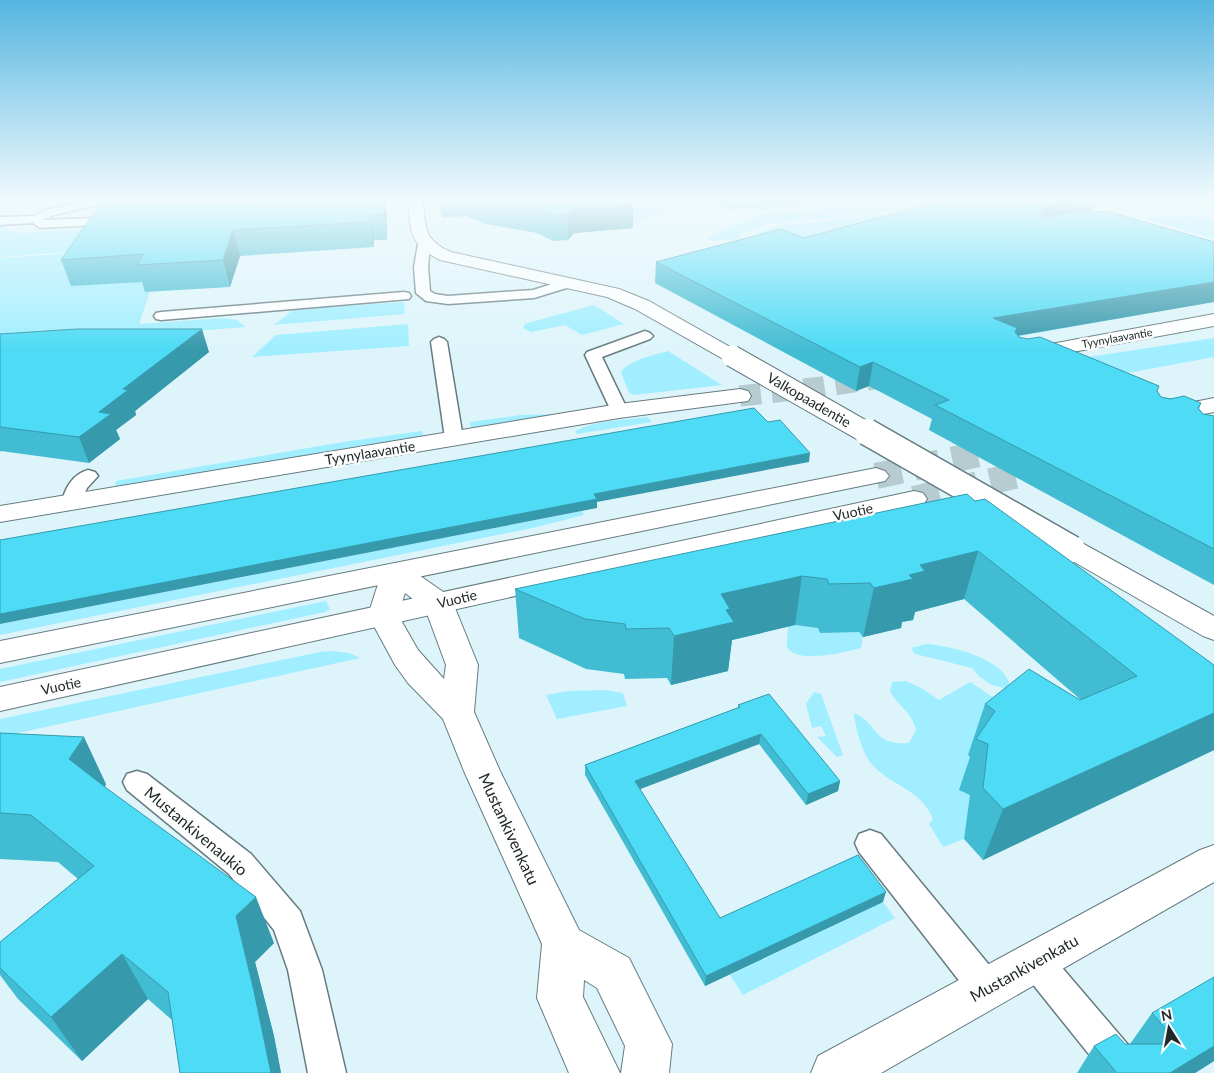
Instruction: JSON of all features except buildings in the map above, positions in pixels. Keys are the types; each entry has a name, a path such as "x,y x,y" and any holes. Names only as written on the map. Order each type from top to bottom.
{"street":[{"name":"Valkopaadentie","path":"435,250 446,256 613,293 642,305 1214,629"},
{"name":"Tyynylaavantie","path":"1020,355 1214,320"},
{"name":"Tyynylaavantie","path":"0,514 619,411 740,396"},
{"path":"1160,415 1214,404"},
{"path":"0,652 876,476"},
{"name":"Vuotie","path":"0,699 914,499"},
{"path":"396,572 438,603"},
{"path":"383,615 396,572"},
{"name":"Mustankivenkatu","path":"438,603 462,665 457,712"},
{"name":"Mustankivenkatu","path":"383,615 406,657 420,676 457,712 482,771 564,944 560,998 593,1072 596,1073"},
{"name":"Mustankivenkatu","path":"835,1073 1214,862"},
{"path":"564,944 614,973 649,1044 645,1073"}],"lane":[{"path":"423,250 421,267 423,293 431,298 448,300 534,294 568,282"},
{"path":"161,316 404,296"},
{"path":"261,325 264,308"},
{"path":"619,411 593,355 645,336"},
{"path":"440,342 454,438"},
{"path":"72,502 74,491 80,482 88,476"},
{"name":"Mustankivenaukio","path":"137,782 240,864 288,922 305,970 327,1073"},
{"path":"870,843 987,988"},
{"path":"1035,961 1128,1073"}],"shaded area":[{"path":"0,250 69,250 68,252 0,257"},
{"path":"75,253 151,281 145,292 150,292 139,324 224,318 237,320 246,327 0,346 0,258"},
{"path":"404,302 405,314 274,325 294,309"},
{"path":"594,305 624,324 582,335 565,325 531,332 523,328 525,324 531,322"},
{"path":"408,324 409,346 252,357 276,335"},
{"path":"1214,338 1214,357 1133,372 1074,378 1042,364"},
{"path":"668,351 722,385 634,395 629,393 621,372 636,361"},
{"path":"556,414 471,428 470,422 521,415"},
{"path":"648,417 652,422 577,434 575,431 601,423"},
{"path":"422,431 424,437 115,487 116,481 343,442"},
{"path":"582,511 584,515 533,528 0,635 0,624"},
{"path":"326,601 330,609 325,612 0,682 0,669"},
{"path":"786,624 859,632 863,637 861,648 821,656 799,655 791,652 787,646 788,627"},
{"path":"926,644 948,647 976,655 988,661 1007,677 1010,687 1004,688 992,685 980,677 972,668 915,654 911,648"},
{"path":"320,652 349,653 360,658 0,737 0,719"},
{"path":"906,681 923,689 939,700 970,682 997,700 968,755 977,761 964,839 943,847 929,824 933,819 928,809 915,795 874,767 863,749 856,726 854,713 868,723 882,738 897,743 909,743 916,730 914,723 890,691 892,682"},
{"path":"606,690 623,693 627,706 557,719 546,695 568,691"},
{"path":"814,692 821,694 843,755 837,757 817,737 826,736 821,726 812,728 806,704"},
{"path":"883,902 895,918 743,995 730,975"}],"tunnel":[{"path":"740,396 822,387 880,378"},
{"path":"876,476 1012,447"},
{"path":"914,499 1049,468"}]}
